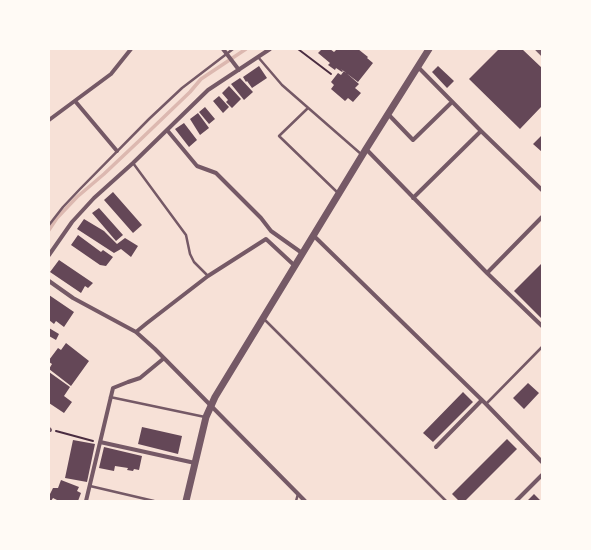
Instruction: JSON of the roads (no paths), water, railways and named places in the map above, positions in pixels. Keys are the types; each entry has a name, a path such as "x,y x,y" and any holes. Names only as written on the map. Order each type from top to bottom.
{"street":[{"path":"49,120 111,74 131,49"},
{"path":"223,49 239,70"},
{"path":"49,255 72,222 94,198 133,163 208,90 270,49"},
{"path":"186,501 210,406 302,253 314,236 429,49"},
{"path":"537,49 542,54"},
{"path":"418,67 481,132 542,190"},
{"path":"75,101 117,151"},
{"path":"388,114 413,140 452,102"},
{"path":"167,130 197,166 216,173 271,231 302,253"},
{"path":"413,198 481,132"},
{"path":"365,152 542,326"},
{"path":"487,273 542,217"},
{"path":"314,236 482,400 542,462"},
{"path":"136,332 208,276 266,239 295,266"},
{"path":"49,281 73,298 136,332 305,501"},
{"path":"86,501 113,388 140,378 163,359"},
{"path":"436,447 482,400"},
{"path":"100,442 195,463"},
{"path":"516,501 542,475"}],"lane":[{"path":"49,225 63,207 117,151 182,88 233,49"},
{"path":"258,57 282,85 308,108 365,152"},
{"path":"308,108 279,136 339,194"},
{"path":"133,163 186,235 190,254 194,262 208,276"},
{"path":"263,318 446,501"},
{"path":"486,404 542,347"},
{"path":"110,397 206,417"},
{"path":"89,486 154,501"},
{"path":"296,501 298,494"}],"waterway":[{"path":"49,230 57,218 77,197 140,140 190,92 201,79 246,49"}]}
